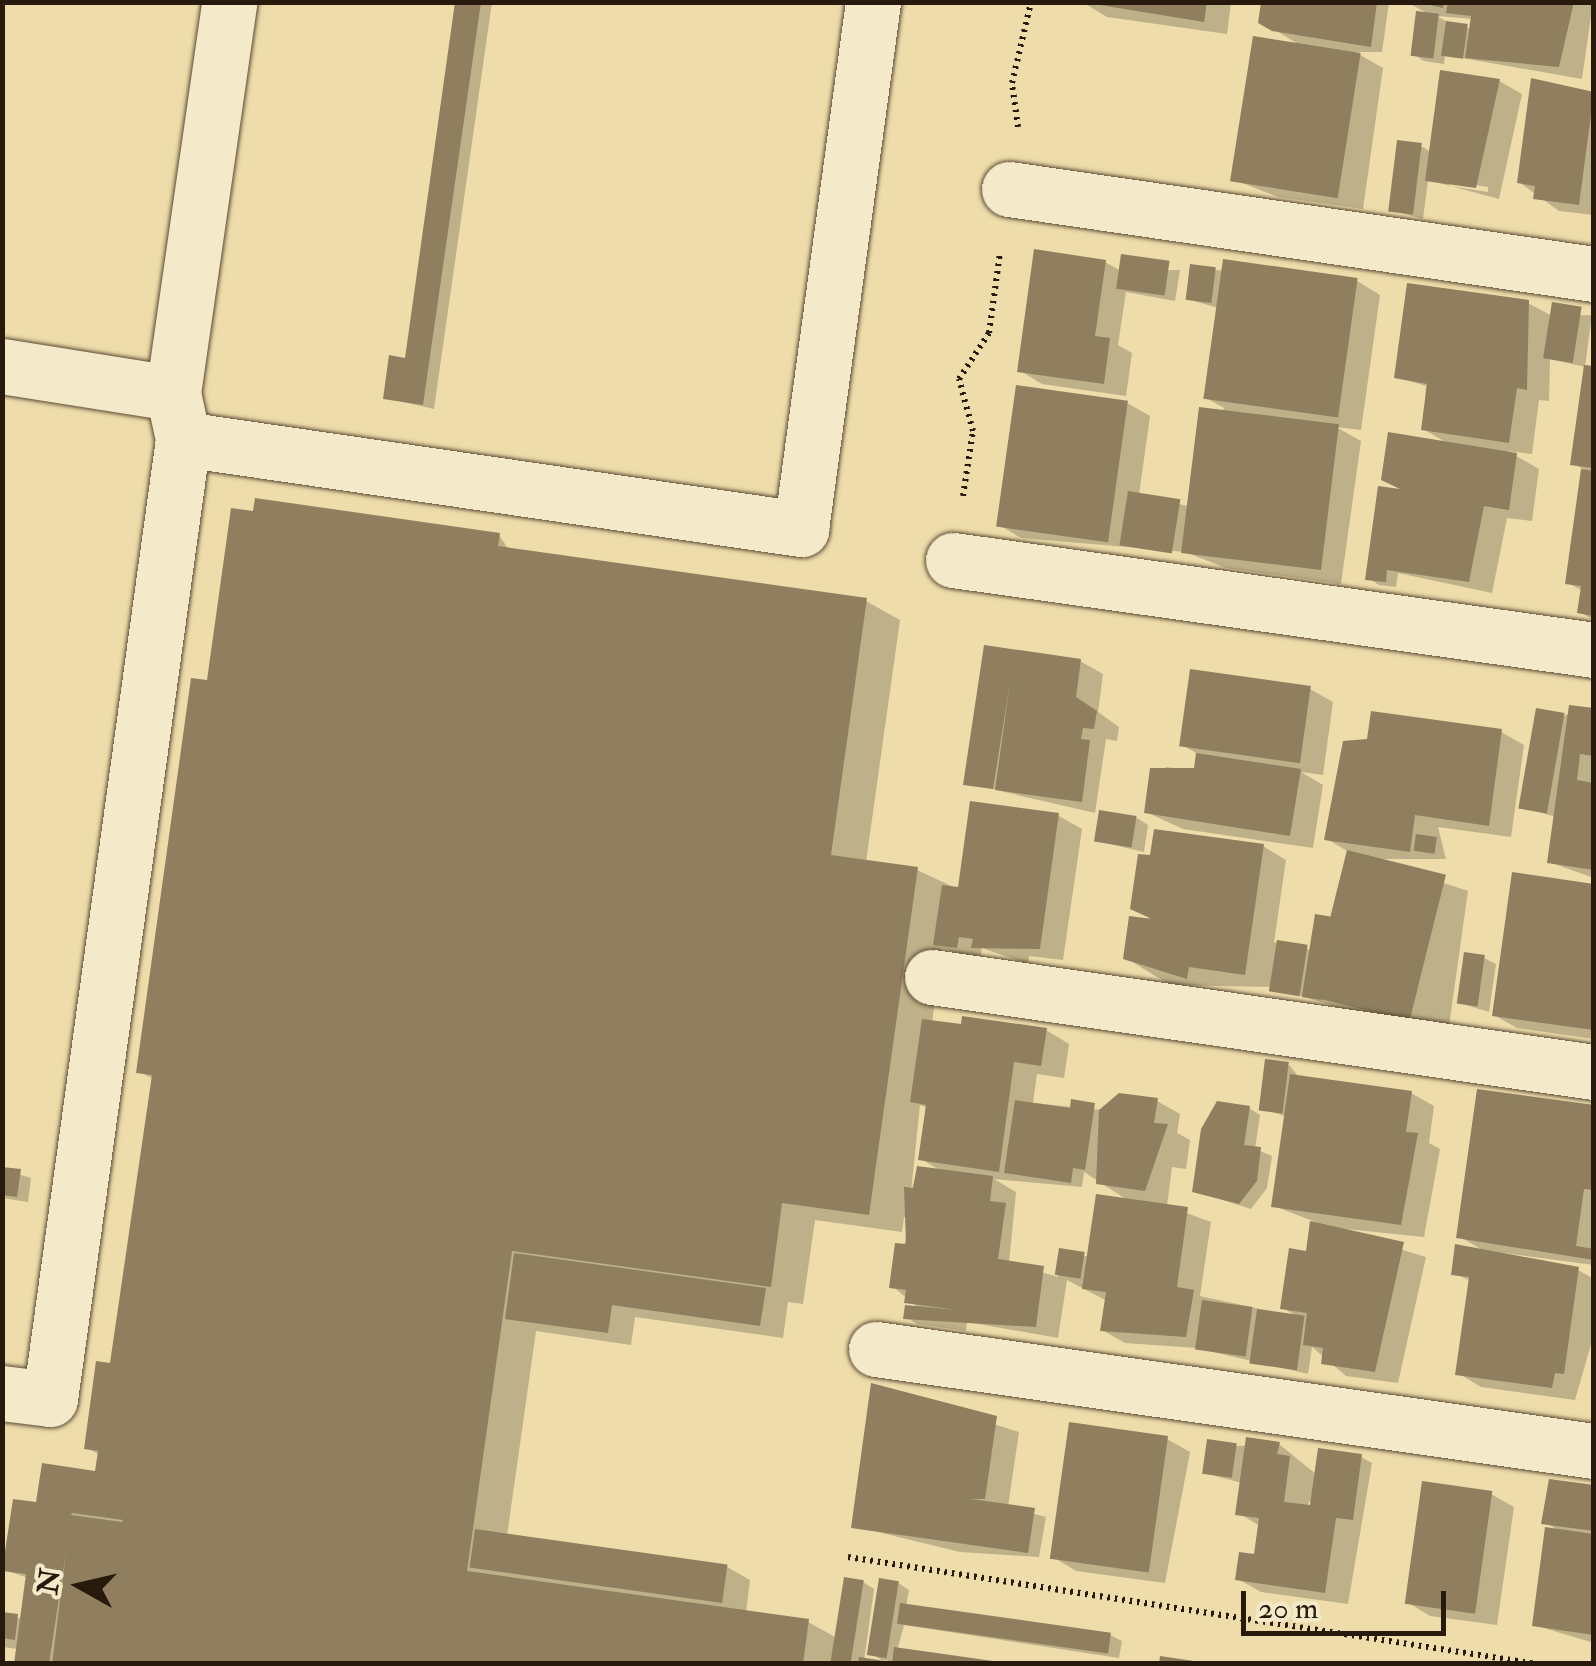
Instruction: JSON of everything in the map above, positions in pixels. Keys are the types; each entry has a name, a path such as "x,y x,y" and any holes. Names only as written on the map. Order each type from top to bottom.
{"street":[{"path":"2,1392 50,1399 229,2"},
{"path":"2,366 178,416 801,530 873,2"},
{"path":"1009,189 1594,274"},
{"path":"953,560 1594,650"},
{"path":"932,977 1594,1072"},
{"path":"876,1349 1594,1451"}],"path":[{"path":"953,560 973,431 959,379 989,333 1020,108 1012,83 1032,2"},
{"path":"848,1557 1537,1664"}],"building":[{"path":"455,2 481,2 423,405 383,399 389,355 405,358"},
{"path":"1082,2 1207,2 1204,22"},
{"path":"1261,2 1377,2 1371,47 1272,31 1258,23"},
{"path":"1418,2 1444,2 1443,8"},
{"path":"1448,2 1574,2 1559,67 1465,58 1471,16 1446,13"},
{"path":"1416,11 1439,14 1433,58 1411,56"},
{"path":"1446,21 1468,24 1463,59 1441,56"},
{"path":"1253,36 1361,53 1338,198 1230,181"},
{"path":"1440,70 1500,79 1476,188 1425,181"},
{"path":"1531,78 1594,92 1579,205 1533,199 1535,186 1517,183"},
{"path":"1397,140 1422,143 1413,215 1388,211"},
{"path":"1034,249 1106,260 1095,336 1110,338 1104,384 1017,372"},
{"path":"1121,254 1170,261 1165,295 1116,289"},
{"path":"1223,259 1358,278 1338,418 1203,399"},
{"path":"1190,264 1216,267 1211,303 1186,300"},
{"path":"1407,283 1529,300 1527,390 1517,388 1509,443 1421,430 1427,384 1394,378"},
{"path":"1552,302 1582,307 1573,363 1543,358"},
{"path":"1584,365 1594,366 1593,468 1570,465"},
{"path":"1016,385 1128,401 1108,542 996,527"},
{"path":"1199,407 1339,424 1321,570 1181,553"},
{"path":"1388,432 1517,453 1509,510 1484,506 1469,582 1387,570 1386,582 1365,580 1378,486 1400,489 1381,480"},
{"path":"1581,469 1594,471 1594,616 1577,613 1581,586 1565,584"},
{"path":"1128,491 1180,499 1172,554 1119,545"},
{"path":"255,498 500,533 498,546 867,598 831,855 918,867 869,1215 782,1203 771,1287 512,1251 467,1571 809,1619 803,1664 52,1664 66,1552 49,1664 14,1664 26,1574 2,1571 13,1499 36,1502 42,1463 95,1471 98,1451 84,1449 96,1361 110,1363 152,1075 136,1073 191,678 207,680 231,508 253,511","holes":["72,1513 122,1522 71,1515"]},
{"path":"984,645 1081,659 1076,697 1097,711 1094,729 1083,728 1081,739 1090,740 1082,802 995,790 1010,683 993,789 963,785"},
{"path":"1190,669 1311,686 1300,763 1179,746"},
{"path":"1569,705 1594,708 1594,756 1580,754 1577,780 1594,783 1594,870 1547,863"},
{"path":"1536,708 1565,713 1547,813 1518,808"},
{"path":"1371,711 1502,729 1489,826 1415,815 1410,852 1324,840 1343,741 1367,739"},
{"path":"1196,753 1301,769 1290,836 1144,813 1150,768 1194,768"},
{"path":"970,801 1059,813 1040,949 971,948 973,939 959,937 957,948 933,945 942,885 958,887"},
{"path":"1099,810 1137,816 1132,848 1094,842"},
{"path":"1154,829 1264,844 1245,975 1189,967 1187,979 1123,959 1129,916 1152,919 1130,909 1138,854 1150,855"},
{"path":"1416,834 1437,837 1434,854 1414,851"},
{"path":"1347,850 1446,875 1409,1021 1310,997"},
{"path":"1512,872 1594,884 1594,1030 1492,1016"},
{"path":"1315,914 1335,917 1322,1000 1302,997"},
{"path":"1277,940 1308,945 1299,996 1269,991"},
{"path":"1464,952 1485,955 1478,1006 1457,1003"},
{"path":"962,1016 1047,1028 1041,1066 1014,1062 999,1172 918,1160 926,1105 910,1102 922,1019 961,1024"},
{"path":"1265,1059 1289,1062 1282,1114 1259,1111"},
{"path":"1290,1074 1412,1091 1406,1132 1418,1133 1401,1225 1271,1207"},
{"path":"1477,1089 1594,1105 1594,1190 1584,1189 1576,1246 1594,1249 1594,1260 1456,1238"},
{"path":"1119,1093 1158,1098 1154,1123 1168,1124 1145,1191 1096,1184 1099,1110"},
{"path":"1071,1099 1095,1103 1085,1170 1073,1168 1071,1183 1004,1173 1015,1100 1070,1108"},
{"path":"1217,1101 1250,1106 1244,1145 1261,1147 1257,1181 1239,1204 1192,1192 1201,1129"},
{"path":"917,1166 993,1176 990,1201 1006,1203 998,1259 1044,1266 1036,1327 903,1319 905,1305 958,1310 904,1303 906,1290 889,1288 895,1243 906,1244 904,1187 913,1188"},
{"path":"2,1167 21,1169 17,1197 2,1195"},
{"path":"1096,1194 1188,1207 1177,1287 1194,1290 1186,1337 1100,1331 1106,1292 1082,1289"},
{"path":"1310,1221 1404,1242 1375,1372 1321,1364 1323,1348 1303,1345 1307,1313 1280,1309 1289,1248 1306,1251"},
{"path":"1455,1244 1579,1267 1564,1374 1555,1373 1552,1388 1455,1375 1469,1277 1451,1275"},
{"path":"1059,1248 1085,1252 1080,1279 1055,1275"},
{"path":"514,1253 766,1288 760,1326 612,1305 608,1333 505,1319"},
{"path":"1202,1300 1253,1307 1246,1357 1195,1350"},
{"path":"1257,1309 1305,1316 1297,1370 1249,1363"},
{"path":"871,1383 997,1416 985,1499 971,1499 1035,1508 1028,1553 851,1528"},
{"path":"1069,1422 1168,1436 1149,1573 1050,1559"},
{"path":"1246,1437 1280,1442 1277,1454 1290,1456 1284,1502 1310,1505 1318,1448 1362,1454 1353,1520 1336,1518 1325,1593 1235,1580 1239,1552 1254,1554 1259,1518 1235,1515"},
{"path":"1207,1439 1237,1443 1232,1478 1202,1474"},
{"path":"1549,1479 1594,1485 1594,1531 1541,1524"},
{"path":"1422,1481 1492,1491 1475,1614 1405,1604"},
{"path":"1545,1527 1594,1534 1594,1635 1532,1626"},
{"path":"475,1529 728,1564 722,1603 470,1568"},
{"path":"844,1577 864,1580 850,1664 830,1664"},
{"path":"879,1578 899,1581 887,1658 867,1655"},
{"path":"900,1603 1111,1633 1108,1653 897,1624"},
{"path":"2,1612 18,1614 15,1640 2,1638"},
{"path":"894,1647 993,1661 993,1664 892,1664"},
{"path":"1160,1656 1194,1661 1194,1664 1159,1664"},
{"path":"859,1657 885,1661 885,1664 858,1664"}]}
